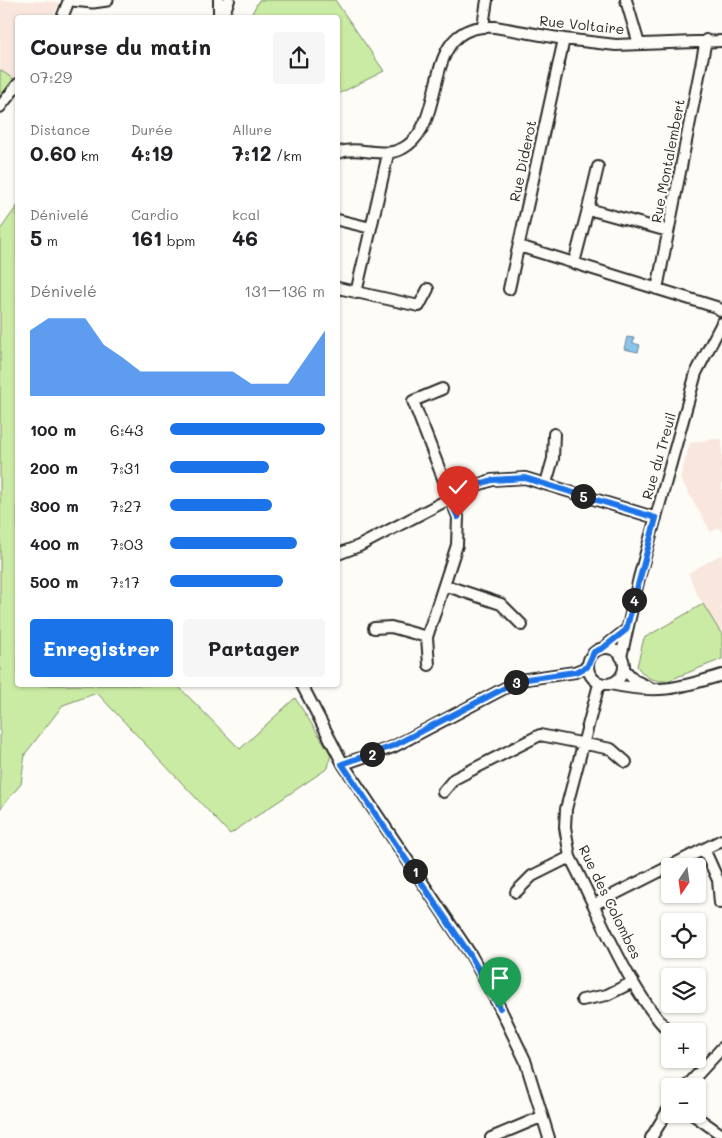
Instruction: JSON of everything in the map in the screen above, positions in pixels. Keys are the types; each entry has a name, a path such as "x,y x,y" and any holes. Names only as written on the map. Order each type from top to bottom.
{"street":[{"path":"64,15 71,0 86,2 107,0"},
{"path":"220,0 220,15"},
{"path":"222,15 229,0"},
{"path":"340,153 356,150 388,154 407,146 416,138 424,126 444,55 450,46 466,31 483,26 487,0"},
{"path":"626,0 639,44"},
{"name":"Rue Voltaire","path":"483,26 564,39 616,44 722,41"},
{"name":"Rue Diderot","path":"509,289 564,39"},
{"name":"Rue Montalembert","path":"657,289 706,40"},
{"path":"0,107 15,88"},
{"path":"356,293 388,154"},
{"path":"574,263 598,167"},
{"path":"588,208 668,231"},
{"path":"340,220 371,228"},
{"path":"519,246 722,311"},
{"path":"340,289 419,306 428,289"},
{"name":"Rue du Treuil","path":"621,656 626,630 696,373 722,323"},
{"path":"429,665 427,637 457,545 459,531 458,517 413,401 442,389"},
{"path":"546,483 553,460 554,434"},
{"path":"340,553 358,546 474,486 492,480 525,478 656,518"},
{"path":"444,585 501,604 522,625"},
{"path":"374,628 391,627 427,637"},
{"path":"626,630 590,656 587,667 590,677 599,684 657,691 679,689 722,675"},
{"path":"603,648 615,651 621,656 624,669 634,680 657,691"},
{"path":"342,764 393,746 520,680 575,672 587,667"},
{"path":"610,684 619,679 624,669"},
{"name":"Rue des Colombes","path":"599,684 566,808 564,827 570,857 633,982 647,1007 661,1023"},
{"path":"303,687 342,764 470,955 525,1060 549,1138"},
{"path":"443,792 454,779 540,736 611,749 626,762"},
{"path":"595,904 722,840"},
{"path":"704,849 718,880 720,903"},
{"path":"516,892 532,876 570,857"},
{"path":"582,1000 607,995 633,982"},
{"path":"706,1065 722,1048"},
{"path":"694,1078 703,1068"},
{"path":"491,1138 541,1117"},
{"path":"651,1138 661,1122"},
{"path":"705,1123 722,1135"}],"shaded area":[{"path":"0,0 59,2 55,15 15,15 15,80 0,70"},
{"path":"722,439 722,532 719,528 711,532 680,478 690,443"},
{"path":"722,554 722,635 697,594 688,573"}],"green space":[{"path":"259,0 335,0 384,71 340,93 340,15 251,15"},
{"path":"0,70 15,80 0,100"},
{"path":"15,209 15,687 179,687 240,749 295,698 331,754 328,768 230,834 97,693 63,705 25,754 21,784 0,809 0,230"},
{"path":"703,604 722,635 722,659 667,681 657,681 646,676 637,666 644,638"}],"water":[{"path":"627,337 634,338 633,343 640,345 638,352 624,349"}],"route":[{"path":"458,517 450,499 474,486 492,480 512,477 546,483 656,518 626,630 603,648 594,652 590,656 587,667 575,672 520,680 499,689 468,708 393,746 342,764 470,955 500,1008"}]}
